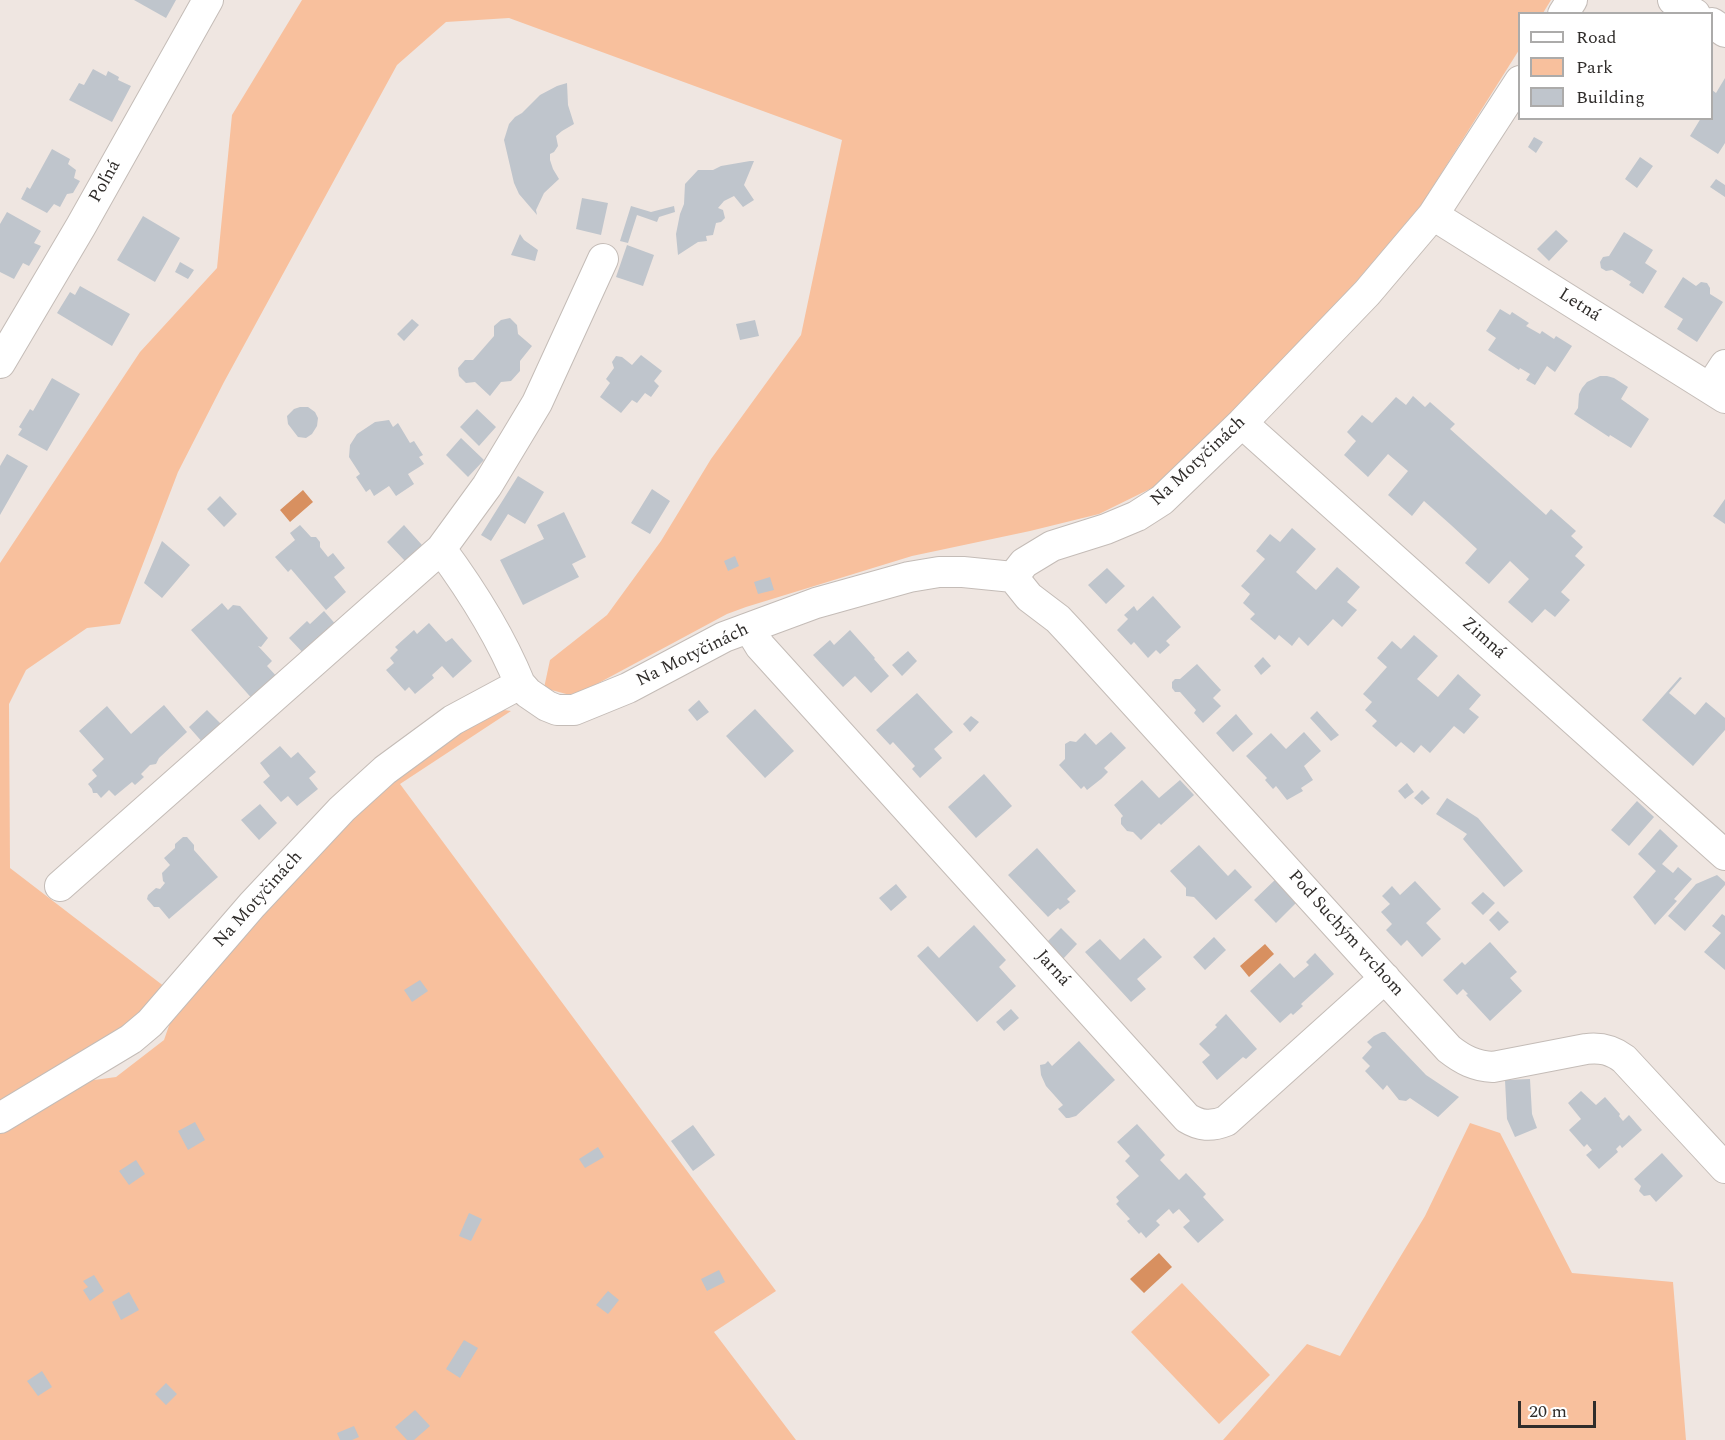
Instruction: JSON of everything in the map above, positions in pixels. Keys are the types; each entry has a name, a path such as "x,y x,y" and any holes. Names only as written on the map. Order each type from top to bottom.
{"street":[{"name":"Poľná","path":"0,363 81,226 208,0"},
{"path":"1673,0 1692,12"},
{"name":"Na Motyčinách","path":"441,549 464,579 507,651 520,684 528,693 547,706 557,710 574,711 628,688 724,637 816,603 909,577 939,572 1013,577 1024,563 1052,546 1106,529 1137,516 1162,500 1242,423 1367,293 1434,214 1518,84"},
{"name":"Letná","path":"1434,214 1720,384"},
{"path":"60,886 441,549 487,486 537,403 603,259"},
{"name":"Zimná","path":"1242,423 1725,855"},
{"name":"Pod Suchým vrchom","path":"1013,577 1029,597 1058,619 1072,634 1449,1049 1470,1063 1481,1066 1493,1066 1597,1048 1608,1050 1624,1059 1725,1168"},
{"name":"Jarná","path":"749,628 760,646 1187,1118 1194,1122 1210,1126 1226,1121 1385,978"},
{"name":"Na Motyčinách","path":"0,1118 110,1052 150,1023 252,905 342,809 385,770 453,720 520,684"}],"green space":[{"path":"302,0 1551,0 1544,12 1518,12 1518,52 1422,204 1310,336 1158,485 1099,514 912,556 746,607 727,614 580,693 570,695 544,688 550,660 607,615 661,541 711,459 801,335 842,140 509,18 446,22 397,65 224,382 178,472 120,624 87,628 26,670 9,704 10,868 165,987 125,1027 0,1100 0,563 140,352 217,268 232,115"},
{"path":"504,710 511,711 400,784 776,1291 714,1332 796,1440 0,1440 0,1132 87,1081 116,1077 164,1040 172,1017 315,853 398,774 470,726"},
{"path":"1470,1123 1500,1133 1572,1273 1673,1282 1686,1440 1223,1440 1307,1344 1340,1356 1425,1216"},
{"path":"1182,1283 1270,1375 1219,1424 1131,1332"}],"shaded area":[{"path":"303,490 313,502 290,522 280,510"},
{"path":"1265,944 1274,954 1249,977 1240,966"},
{"path":"1159,1253 1172,1267 1144,1293 1130,1279"}],"building":[{"path":"134,0 176,0 166,18"},
{"path":"93,69 106,76 108,71 119,77 118,80 131,86 112,122 69,100 79,83 84,85"},
{"path":"1725,78 1725,143 1718,154 1690,136 1700,120 1713,120 1713,91 1716,93"},
{"path":"567,83 568,105 574,124 556,136 558,146 550,154 550,160 559,179 544,193 536,210 537,215 519,194 514,183 504,140 509,124 515,117 540,95"},
{"path":"1534,137 1543,142 1536,153 1528,147"},
{"path":"52,149 70,159 68,164 76,170 74,178 80,181 73,193 67,194 60,207 54,204 47,213 21,199 27,187 30,189"},
{"path":"1640,157 1653,166 1637,188 1625,179"},
{"path":"754,161 744,185 754,200 743,207 734,196 724,201 718,208 723,210 725,218 716,223 713,235 706,236 707,241 698,242 678,255 676,234 684,204 685,184 698,170 713,170 721,166"},
{"path":"1716,179 1725,185 1725,197 1710,187"},
{"path":"582,198 608,203 601,235 576,229"},
{"path":"631,206 651,212 674,206 675,212 659,217 657,222 637,215 628,243 620,241"},
{"path":"7,212 41,231 34,243 41,246 29,266 23,263 14,279 0,272 0,224"},
{"path":"143,216 180,238 155,282 117,260"},
{"path":"1556,230 1568,241 1549,261 1537,249"},
{"path":"1624,232 1653,250 1645,263 1657,271 1643,294 1629,285 1631,282 1612,270 1606,271 1601,268 1600,262 1603,257 1609,256"},
{"path":"520,234 524,240 538,250 535,261 511,255"},
{"path":"627,245 654,255 643,286 616,277"},
{"path":"180,262 194,270 188,279 175,272"},
{"path":"1683,277 1696,286 1701,282 1707,283 1710,294 1723,302 1697,342 1677,329 1683,319 1664,307"},
{"path":"80,286 130,314 112,346 57,313 70,292 75,295"},
{"path":"1500,309 1510,315 1512,312 1529,323 1526,326 1540,334 1542,331 1554,339 1556,336 1572,346 1555,372 1547,366 1535,385 1526,380 1530,374 1520,368 1519,370 1488,350 1496,338 1486,331"},
{"path":"510,318 517,325 518,334 532,346 520,361 520,371 511,381 501,382 490,396 475,382 466,383 459,376 458,368 465,360 473,360 494,336 494,326 501,320"},
{"path":"412,319 419,325 404,341 397,334"},
{"path":"755,320 759,336 740,340 736,324"},
{"path":"641,355 662,371 654,381 659,386 651,397 645,393 637,403 632,400 621,413 600,397 610,383 606,379 614,368 612,362 616,356 622,357 632,365"},
{"path":"1600,376 1614,378 1628,387 1621,399 1649,419 1631,448 1610,435 1609,437 1574,414 1578,408 1582,388 1587,382"},
{"path":"52,378 80,394 47,451 18,435 22,429 19,427 30,409 33,411"},
{"path":"1413,396 1425,407 1430,402 1455,424 1450,429 1546,515 1551,509 1576,531 1571,536 1583,547 1575,556 1585,565 1561,592 1570,600 1555,617 1545,609 1532,623 1508,602 1529,579 1510,561 1489,584 1465,563 1477,549 1424,501 1412,516 1388,495 1408,471 1388,454 1368,477 1344,455 1356,441 1347,432 1362,415 1372,423 1396,397 1406,405"},
{"path":"300,407 308,407 315,412 318,418 317,426 306,438 298,437 288,424 287,416"},
{"path":"477,409 496,427 479,446 460,427"},
{"path":"389,420 393,427 398,423 410,443 414,441 423,455 419,457 424,464 408,474 414,484 396,496 389,486 374,496 370,489 366,492 356,477 360,474 349,457 350,445 357,434 375,422"},
{"path":"461,438 484,460 468,477 446,455"},
{"path":"7,454 28,466 0,515 0,466"},
{"path":"518,476 544,492 525,524 508,514 491,541 481,535"},
{"path":"652,489 670,501 650,534 631,523"},
{"path":"220,496 237,514 224,527 207,509"},
{"path":"1725,499 1725,524 1713,516"},
{"path":"564,512 586,557 572,564 579,577 523,605 500,560 544,539 537,525"},
{"path":"300,525 311,537 316,537 328,557 333,553 345,568 334,577 346,592 326,610 291,569 288,572 275,557 295,540 290,533"},
{"path":"404,525 422,545 405,561 387,542"},
{"path":"1292,528 1316,549 1296,572 1316,590 1337,567 1360,587 1347,602 1357,610 1342,627 1333,619 1308,646 1299,637 1292,646 1279,635 1275,640 1250,619 1255,614 1243,603 1250,594 1241,586 1265,559 1256,551 1270,534 1280,542"},
{"path":"162,541 190,565 162,598 144,583"},
{"path":"735,556 739,566 728,571 724,561"},
{"path":"1107,568 1125,586 1106,604 1088,585"},
{"path":"770,577 774,590 758,594 754,582"},
{"path":"1153,596 1181,627 1166,641 1170,645 1160,654 1156,650 1148,658 1134,642 1131,645 1117,630 1128,619 1124,615 1134,606 1137,611"},
{"path":"222,603 228,610 233,605 240,606 268,638 261,647 258,646 272,661 267,666 280,680 255,702 191,630"},
{"path":"324,611 338,627 306,656 289,638 307,621 310,624"},
{"path":"429,623 446,642 452,638 472,661 453,678 442,666 432,675 434,678 415,694 409,687 405,691 386,670 394,663 390,658 398,650 395,647 414,630 417,634"},
{"path":"850,630 889,676 871,693 855,676 843,687 813,655 830,640 834,645"},
{"path":"1414,635 1438,656 1417,679 1438,697 1458,674 1481,695 1469,709 1479,717 1464,734 1454,726 1430,753 1421,745 1414,753 1401,742 1396,747 1372,726 1377,721 1365,710 1372,702 1363,694 1387,667 1377,658 1392,641 1401,649"},
{"path":"908,651 917,661 902,676 892,665"},
{"path":"1263,657 1271,666 1261,675 1254,666"},
{"path":"1197,664 1221,690 1213,698 1221,706 1203,723 1194,713 1196,710 1180,692 1175,692 1172,688 1172,682 1175,679 1180,679"},
{"path":"1680,677 1682,678 1669,693 1695,715 1706,702 1725,718 1725,730 1693,766 1642,720"},
{"path":"917,693 953,732 934,749 942,758 920,778 912,769 915,766 893,742 890,745 876,730"},
{"path":"699,700 709,712 697,721 688,710"},
{"path":"164,705 187,732 159,758 156,764 150,765 141,774 144,777 135,785 132,782 115,796 109,790 101,798 97,793 93,793 88,784 97,776 92,770 104,759 79,731 107,706 131,734"},
{"path":"755,709 794,751 765,778 726,736"},
{"path":"207,710 223,726 204,744 189,727"},
{"path":"1317,711 1339,735 1331,741 1310,718"},
{"path":"1236,714 1253,734 1233,752 1216,733"},
{"path":"971,716 979,722 970,732 963,724"},
{"path":"1111,732 1126,748 1104,768 1108,772 1101,779 1087,790 1084,786 1081,789 1059,765 1065,759 1065,744 1070,741 1076,742 1085,733 1096,745"},
{"path":"1304,732 1321,751 1304,766 1313,780 1301,788 1303,791 1287,800 1276,786 1273,789 1265,780 1267,778 1246,756 1271,733 1286,749"},
{"path":"280,746 291,758 298,752 316,772 309,778 318,789 297,806 288,796 281,802 263,782 270,776 260,763"},
{"path":"984,774 1012,806 976,838 948,807"},
{"path":"1142,780 1159,798 1180,780 1194,795 1141,840 1121,824 1123,816 1114,805"},
{"path":"1407,783 1414,792 1405,799 1398,791"},
{"path":"1422,790 1430,798 1422,805 1414,798"},
{"path":"1447,798 1478,818 1523,871 1504,887 1463,839 1467,834 1436,814"},
{"path":"1637,801 1654,817 1629,846 1611,830"},
{"path":"260,804 277,823 259,840 241,820"},
{"path":"1660,829 1678,846 1662,864 1673,873 1678,867 1692,879 1674,899 1677,901 1655,925 1633,897 1656,871 1638,854"},
{"path":"183,837 187,837 194,845 194,850 218,877 169,919 159,907 154,907 147,899 148,895 156,888 160,889 165,883 162,873 170,865 164,858"},
{"path":"1199,845 1228,876 1235,869 1252,887 1216,920 1194,897 1186,896 1186,888 1170,871"},
{"path":"1037,848 1076,891 1067,899 1070,902 1060,910 1058,908 1048,917 1008,875"},
{"path":"1717,875 1725,882 1725,885 1685,931 1668,916 1696,884"},
{"path":"1277,878 1298,901 1276,923 1254,900"},
{"path":"1415,881 1441,909 1426,923 1441,939 1422,957 1407,940 1401,946 1386,930 1392,924 1381,912 1390,904 1382,896 1392,886 1400,895"},
{"path":"896,884 907,897 891,911 879,898"},
{"path":"1483,892 1495,903 1483,915 1471,903"},
{"path":"1498,911 1509,922 1499,931 1489,920"},
{"path":"1722,914 1725,916 1725,970 1704,952 1721,933 1712,926"},
{"path":"974,925 1006,960 999,967 1016,986 977,1022 917,956 928,946 939,958"},
{"path":"1061,928 1077,944 1063,959 1047,942"},
{"path":"1214,937 1226,950 1205,970 1193,957"},
{"path":"1144,938 1162,957 1137,979 1146,989 1131,1002 1085,952 1100,939 1120,960"},
{"path":"1490,942 1517,972 1510,978 1522,991 1490,1021 1463,989 1457,995 1443,980 1462,962 1465,965"},
{"path":"1315,953 1334,974 1301,1004 1303,1006 1280,1023 1250,991 1280,963 1294,978 1309,965 1306,962"},
{"path":"420,980 428,991 412,1002 404,990"},
{"path":"1011,1009 1019,1018 1004,1031 996,1022"},
{"path":"1226,1014 1257,1049 1246,1059 1243,1057 1217,1080 1202,1062 1210,1055 1199,1044 1217,1027 1215,1025"},
{"path":"1385,1032 1426,1075 1459,1097 1438,1117 1410,1098 1406,1101 1399,1100 1387,1085 1383,1090 1365,1071 1370,1066 1362,1058 1372,1047 1367,1042"},
{"path":"1079,1041 1115,1080 1076,1116 1066,1118 1058,1109 1063,1105 1046,1086 1040,1065 1048,1061 1052,1066"},
{"path":"1530,1079 1532,1114 1537,1128 1515,1137 1507,1119 1505,1080"},
{"path":"1581,1091 1596,1105 1605,1097 1623,1121 1629,1115 1642,1130 1622,1148 1620,1145 1616,1149 1618,1152 1599,1169 1586,1155 1592,1150 1587,1144 1584,1147 1569,1130 1581,1119 1568,1103"},
{"path":"195,1122 205,1140 188,1150 178,1131"},
{"path":"1137,1124 1165,1155 1160,1160 1179,1180 1186,1173 1206,1194 1203,1197 1224,1220 1198,1243 1183,1227 1190,1221 1179,1209 1173,1214 1169,1209 1156,1221 1160,1225 1146,1238 1127,1221 1130,1219 1116,1204 1119,1201 1116,1197 1139,1176 1125,1161 1130,1156 1117,1142"},
{"path":"693,1125 715,1155 693,1171 671,1141"},
{"path":"598,1147 604,1157 585,1168 579,1159"},
{"path":"1662,1153 1683,1176 1656,1202 1650,1195 1644,1196 1639,1191 1641,1186 1634,1179"},
{"path":"136,1160 145,1174 129,1185 119,1171"},
{"path":"469,1213 482,1219 471,1241 459,1236"},
{"path":"719,1270 725,1282 707,1291 701,1279"},
{"path":"94,1275 104,1291 90,1301 83,1290 88,1287 83,1281"},
{"path":"608,1291 619,1300 608,1314 596,1305"},
{"path":"129,1292 139,1310 121,1320 112,1302"},
{"path":"464,1340 478,1348 460,1378 446,1369"},
{"path":"42,1371 52,1387 38,1396 27,1381"},
{"path":"166,1383 177,1394 166,1405 155,1394"},
{"path":"415,1410 430,1426 414,1440 407,1440 395,1427"},
{"path":"354,1426 359,1437 352,1440 340,1440 337,1433"}]}
